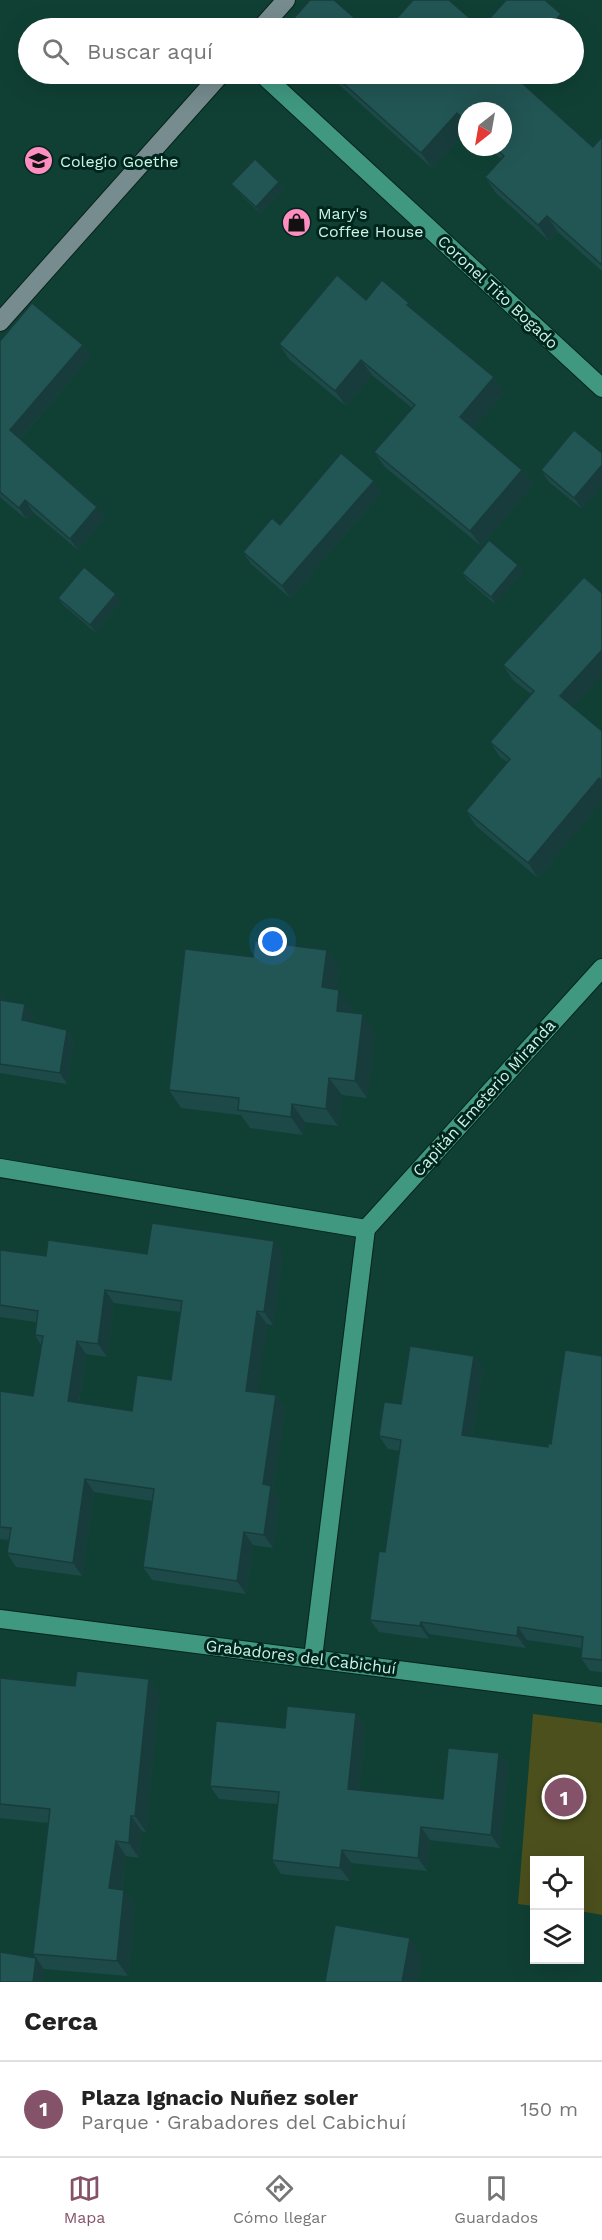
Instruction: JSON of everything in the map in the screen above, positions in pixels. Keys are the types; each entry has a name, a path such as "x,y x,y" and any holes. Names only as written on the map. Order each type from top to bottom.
{"main road":[{"path":"270,18 286,0"},
{"path":"0,322 212,84"}],"street":[{"name":"Coronel Tito Bogado","path":"273,84 602,388"},
{"name":"Capitán Emeterio Miranda","path":"366,1229 602,968"},
{"path":"0,1168 366,1229 313,1658"},
{"name":"Grabadores del Cabichuí","path":"0,1619 602,1696"}],"green space":[{"path":"533,1714 602,1723 602,1915 584,1912 584,1856 530,1856 530,1906 518,1904"}],"building":[{"path":"310,0 334,0 355,18 294,18"},
{"path":"413,0 449,0 470,18 397,18"},
{"path":"506,0 545,0 561,14 557,18 490,18"},
{"path":"344,84 523,84 593,147 602,137 602,265 547,216 538,225 485,177 504,156 512,156 512,102 458,102 457,113 421,153"},
{"path":"255,159 279,182 256,207 231,184"},
{"path":"337,275 366,300 382,280 409,303 407,305 494,377 460,417 522,470 470,531 374,452 415,405 361,360 335,391 279,344"},
{"path":"32,303 83,345 10,430 97,507 70,539 25,500 19,508 0,492 0,341"},
{"path":"574,430 602,453 602,465 574,498 541,470"},
{"path":"341,453 374,481 282,586 243,552 272,518 280,525"},
{"path":"489,540 518,565 491,597 462,573"},
{"path":"84,567 116,594 90,625 58,598"},
{"path":"584,577 602,593 602,650 560,696 602,731 602,781 599,778 528,863 466,811 510,759 490,742 534,691 503,665"},
{"path":"255,941 327,950 322,987 339,990 337,1011 363,1014 355,1081 329,1078 326,1109 292,1104 291,1117 238,1110 239,1098 169,1090 185,949 253,957"},
{"path":"0,1000 25,1004 22,1020 67,1030 60,1073 0,1064"},
{"path":"152,1223 274,1241 264,1312 257,1311 246,1391 276,1395 263,1484 271,1486 264,1535 244,1532 237,1581 143,1567 154,1489 85,1479 73,1563 7,1553 11,1528 0,1527 0,1391 33,1396 43,1336 35,1335 38,1311 0,1305 0,1250 46,1256 48,1240 147,1254","holes":["105,1290 182,1301 171,1380 137,1375 132,1411 68,1401 77,1341 98,1344"]},
{"path":"410,1346 474,1356 462,1435 548,1447 548,1443 551,1444 565,1350 602,1356 602,1660 581,1658 583,1637 518,1627 517,1636 421,1622 420,1626 370,1620 379,1551 385,1552 401,1440 379,1436 384,1402 401,1404"},
{"path":"77,1671 149,1679 135,1816 131,1816 129,1843 116,1841 109,1888 124,1890 117,1961 33,1954 50,1809 0,1804 0,1678 75,1686"},
{"path":"287,1706 356,1713 348,1789 443,1799 448,1748 499,1753 491,1835 421,1827 418,1858 342,1850 340,1868 272,1860 279,1792 210,1786 216,1721 285,1728"},
{"path":"335,1925 410,1938 402,1982 325,1982"},
{"path":"0,1952 36,1958 33,1982 0,1982"}],"place":[{"name":"Colegio Goethe","path":"39,161"},
{"name":"Mary's Coffee House","path":"297,222"},
{"name":"Plaza Ignacio Nuñez soler","path":"564,1797"}]}
